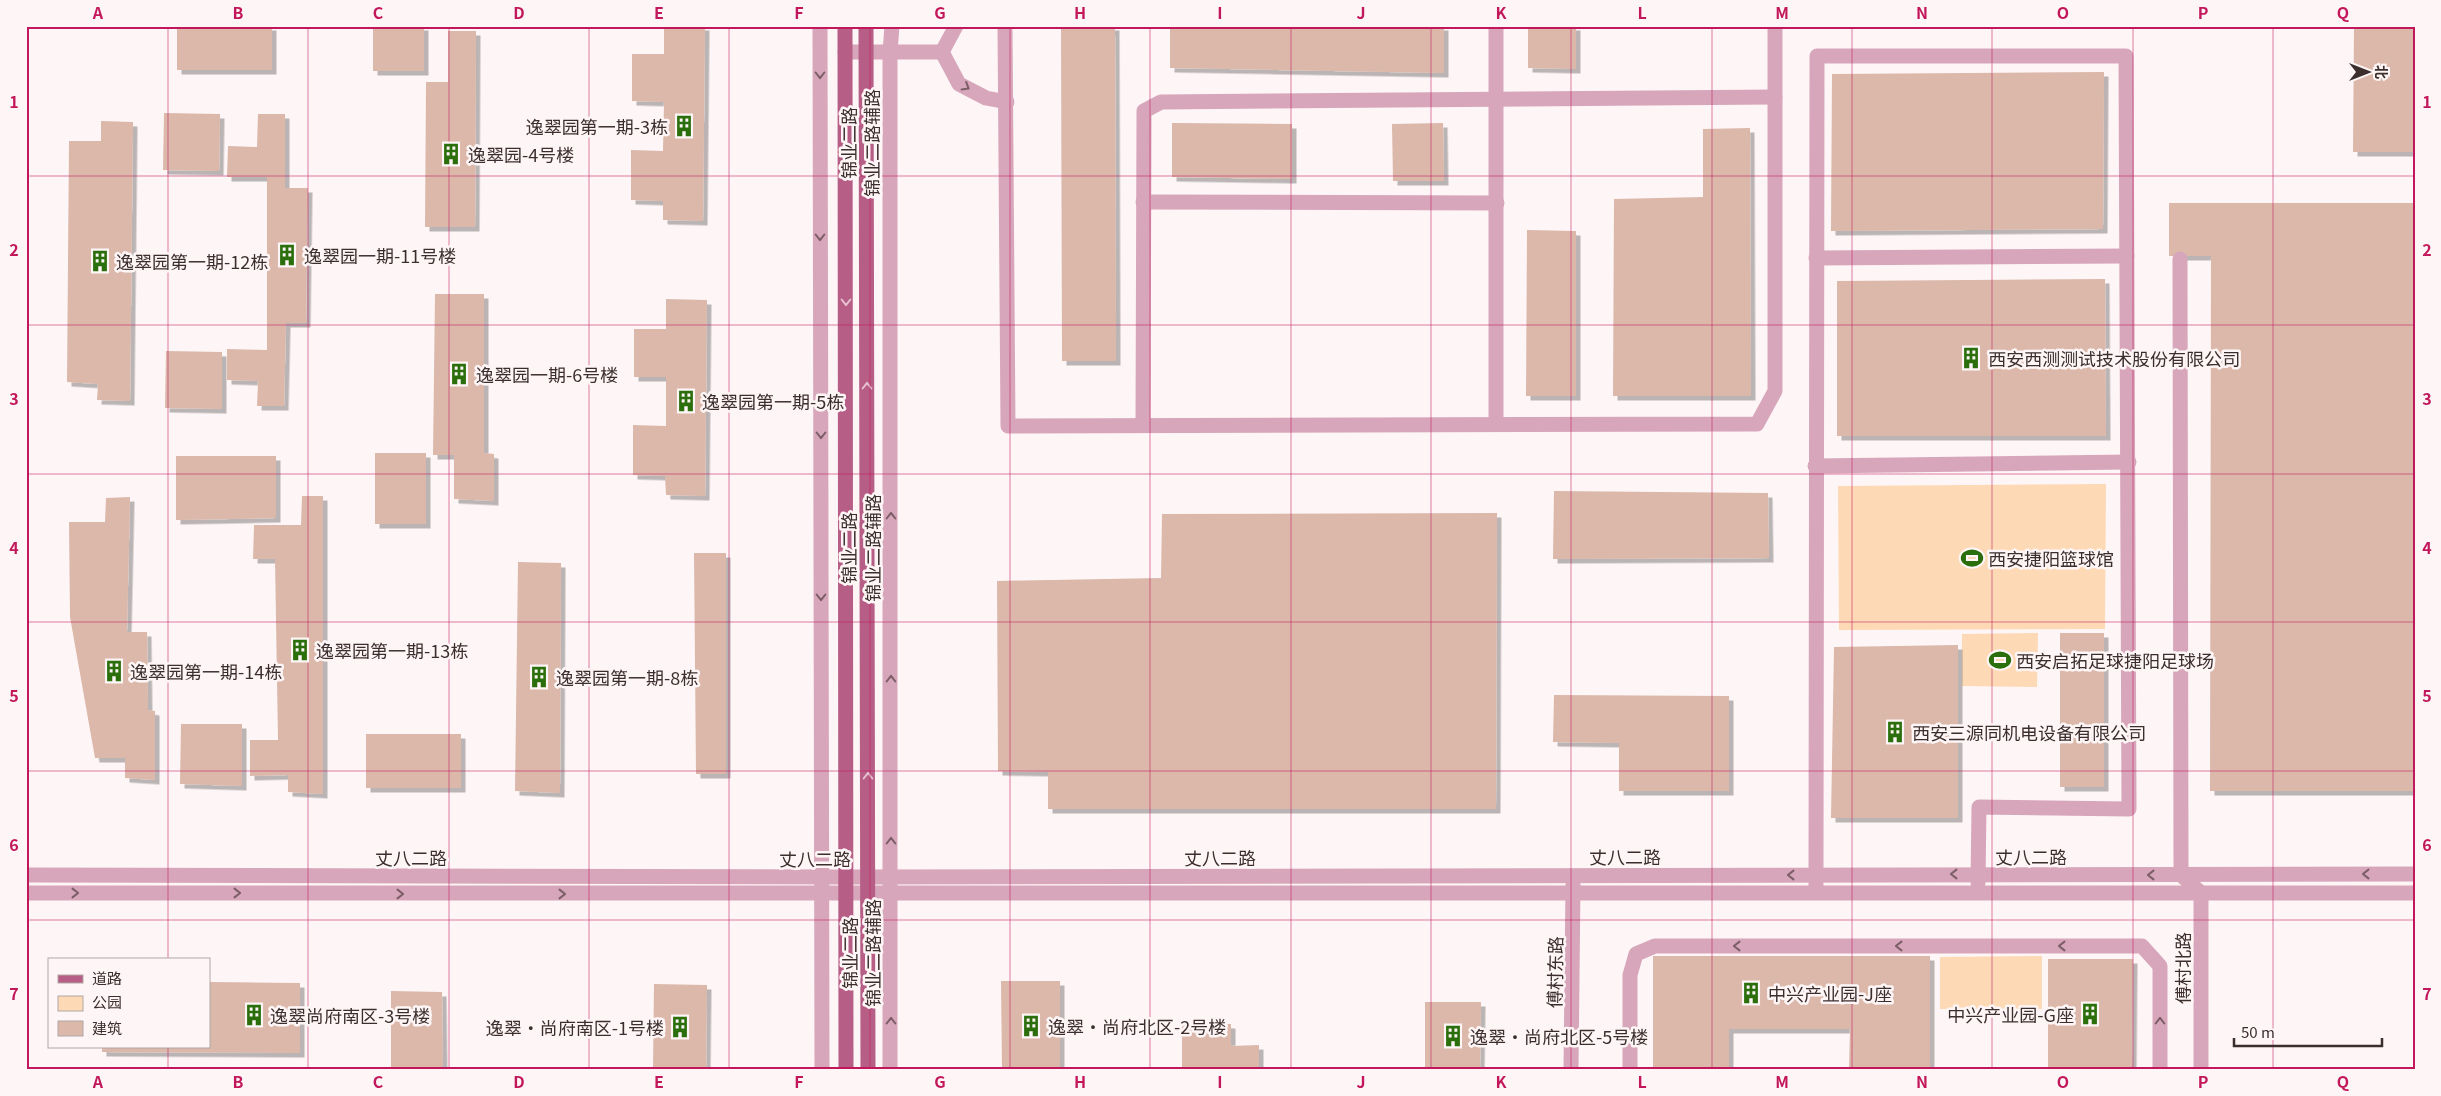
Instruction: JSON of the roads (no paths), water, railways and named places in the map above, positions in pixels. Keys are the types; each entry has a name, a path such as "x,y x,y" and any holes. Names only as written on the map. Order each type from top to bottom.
{"main road":[{"name":"锦业二路","path":"845,26 846,1070"},
{"name":"锦业二路","path":"866,26 868,1070"}],"street":[{"path":"820,26 822,1070"},
{"name":"锦业二路辅路","path":"890,1070 890,52 892,26"},
{"path":"942,52 956,26"},
{"path":"1006,26 1008,426 1757,424 1775,391 1775,26"},
{"path":"1496,26 1496,424"},
{"path":"845,52 942,52"},
{"path":"942,52 960,84 986,98 1007,102"},
{"path":"1816,894 1815,466 1817,56 2126,56 2129,809 1979,807 1978,894"},
{"path":"1143,425 1144,111 1161,102 1775,97"},
{"path":"1143,202 1497,203"},
{"path":"1816,258 2127,256"},
{"path":"2180,259 2181,875 2201,893"},
{"path":"1815,466 2129,462"},
{"name":"丈八二路","path":"26,875 846,877 2415,874"},
{"name":"傅村东路","path":"1572,1070 1573,875"},
{"name":"丈八二路","path":"26,893 891,895 2415,893"},
{"name":"傅村北路","path":"2201,893 2201,1070"},
{"path":"1630,1070 1630,975 1636,954 1655,946 2142,946 2160,966 2160,1070"}],"place":[{"name":"逸翠园第一期-3栋","path":"684,126"},
{"name":"逸翠园-4号楼","path":"451,154"},
{"name":"逸翠园一期-11号楼","path":"287,255"},
{"name":"逸翠园第一期-12栋","path":"100,261"},
{"name":"西安西测测试技术股份有限公司","path":"1971,358"},
{"name":"逸翠园一期-6号楼","path":"459,374"},
{"name":"逸翠园第一期-5栋","path":"686,401"},
{"name":"西安捷阳篮球馆","path":"1972,558"},
{"name":"逸翠园第一期-13栋","path":"300,650"},
{"name":"西安启拓足球捷阳足球场","path":"2000,660"},
{"name":"逸翠园第一期-14栋","path":"114,671"},
{"name":"逸翠园第一期-8栋","path":"539,677"},
{"name":"西安三源同机电设备有限公司","path":"1895,732"},
{"name":"中兴产业园-J座","path":"1751,993"},
{"name":"中兴产业园-G座","path":"2090,1014"},
{"name":"逸翠尚府南区-3号楼","path":"254,1015"},
{"name":"逸翠·尚府北区-2号楼","path":"1031,1026"},
{"name":"逸翠·尚府南区-1号楼","path":"680,1027"},
{"name":"逸翠·尚府北区-5号楼","path":"1453,1036"}]}
